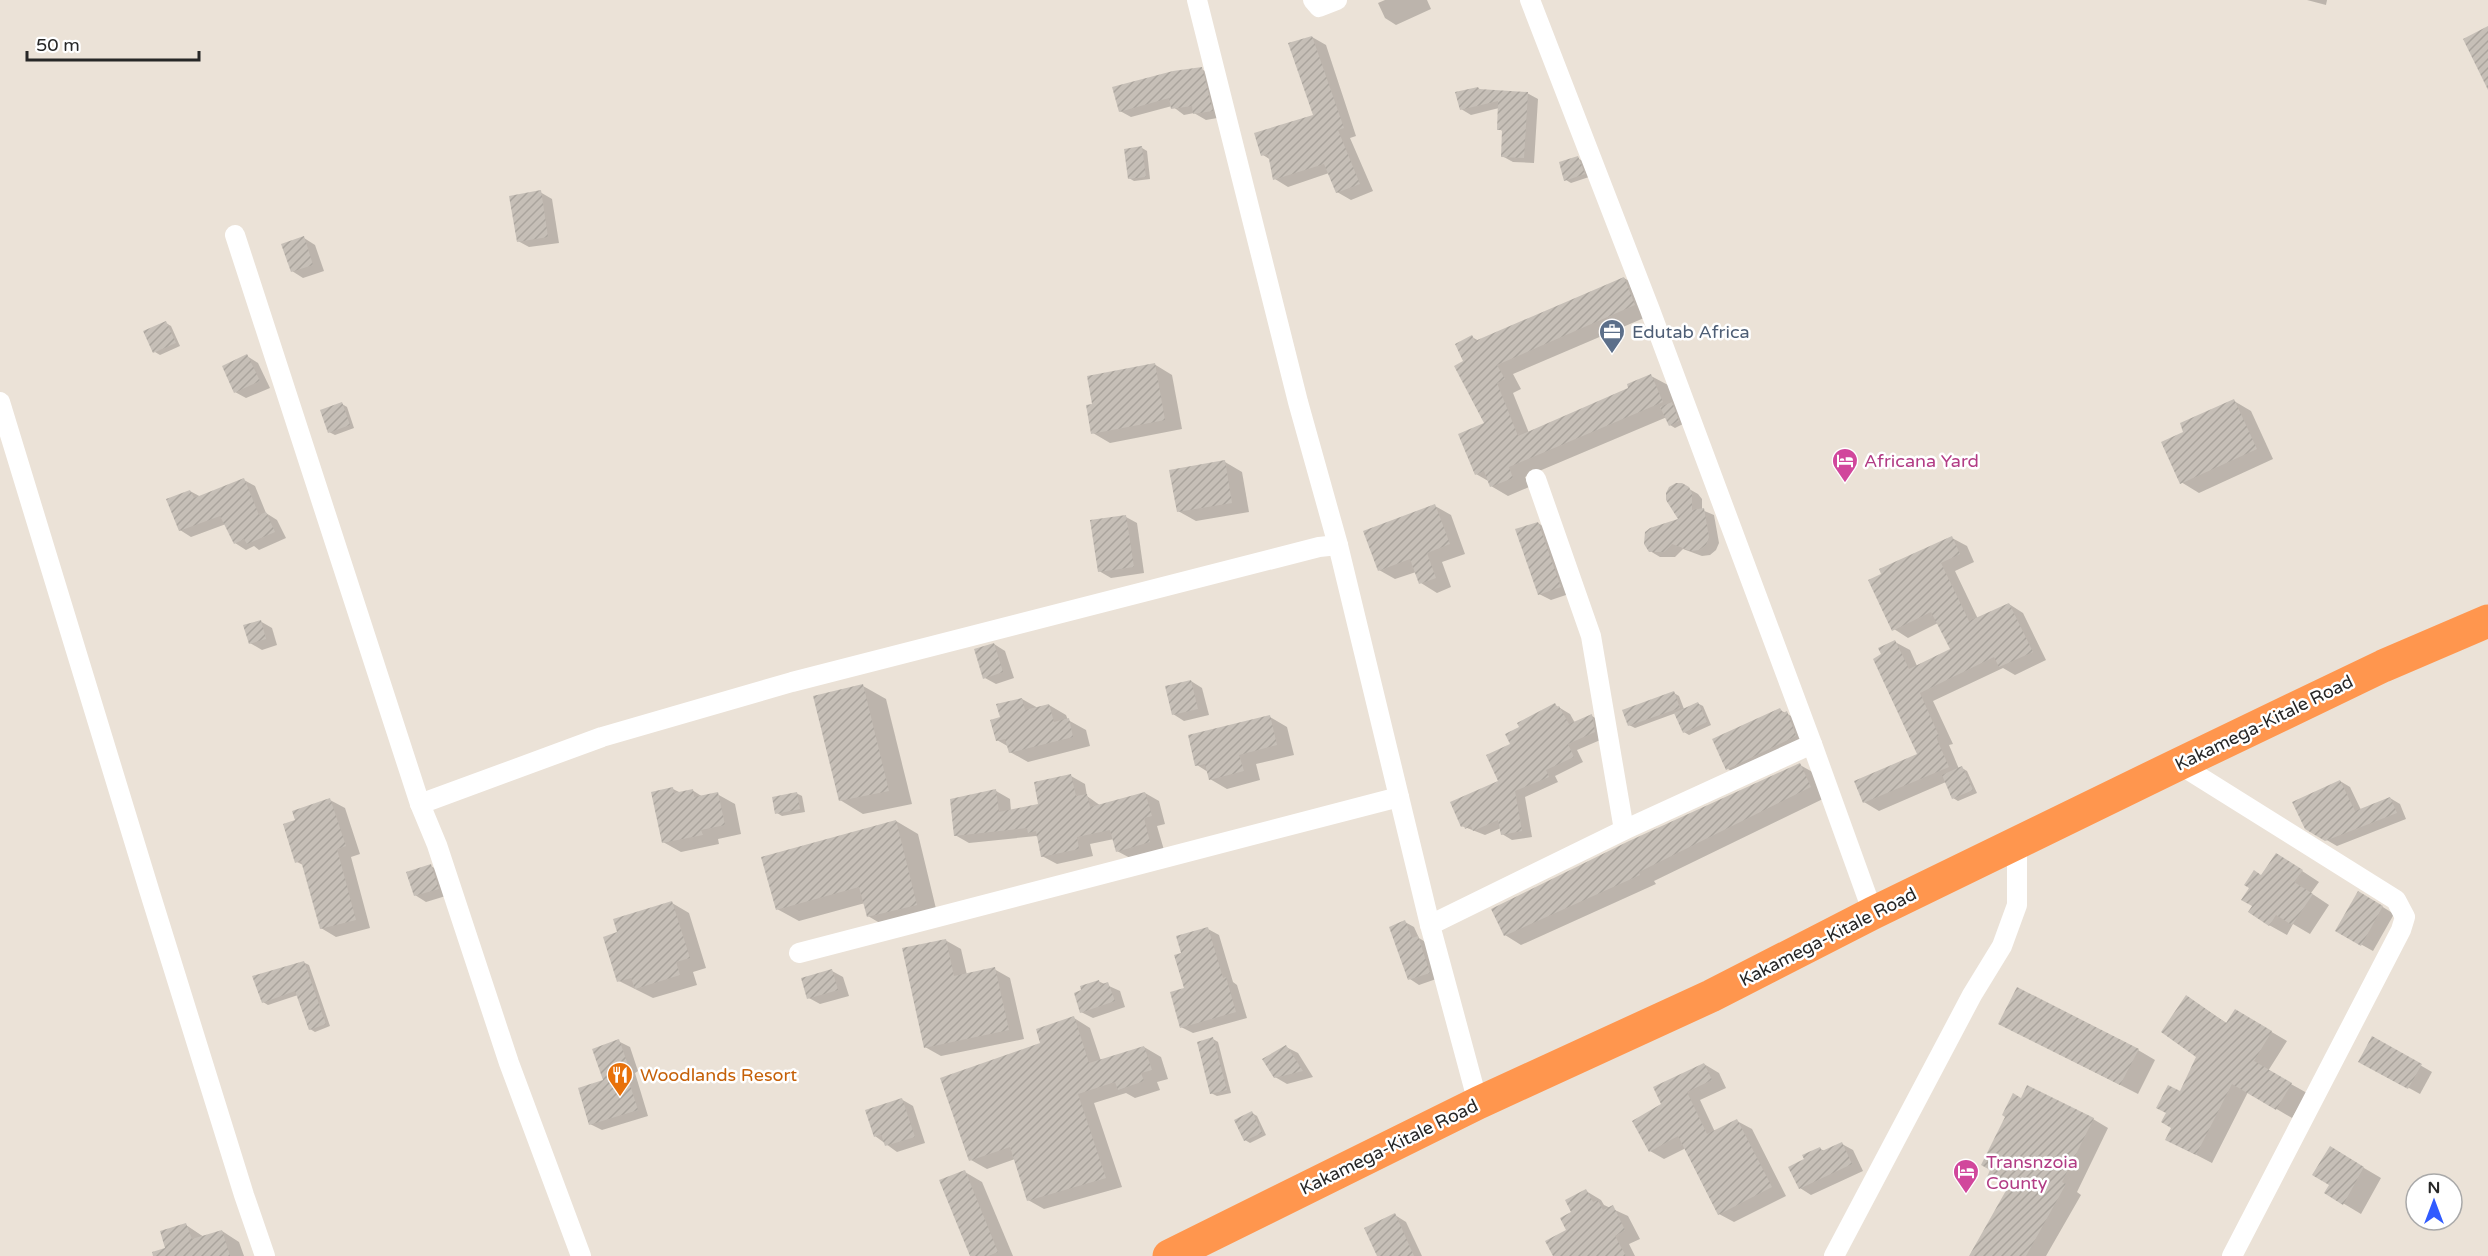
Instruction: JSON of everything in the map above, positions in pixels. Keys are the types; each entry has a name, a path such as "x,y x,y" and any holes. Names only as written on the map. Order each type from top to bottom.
{"highway":[{"name":"Kakamega-Kitale Road","path":"1168,1256 1478,1103 1711,996 1873,913 2179,764 2383,666 2488,621"}],"street":[{"path":"1197,0 1298,402 1338,545 1430,925 1478,1103"},
{"path":"1314,0 1319,7 1337,0"},
{"path":"1530,0 1650,310 1873,913"},
{"path":"235,234 420,804 437,845 509,1063 581,1256"},
{"path":"0,402 160,927 244,1195 266,1256"},
{"path":"1536,478 1592,636 1624,830"},
{"path":"420,804 602,737 780,686 1319,547 1338,545"},
{"path":"1430,925 1624,830 1812,744"},
{"path":"2179,764 2396,900 2405,917 2401,930 2232,1256"},
{"path":"799,953 1399,797"},
{"path":"1834,1256 1972,995 2002,946 2017,905 2017,844"}],"building":[{"path":"2488,26 2488,90 2463,39"},
{"path":"1312,36 1344,128 1338,130 1360,184 1336,193 1324,164 1273,180 1268,154 1261,156 1254,133 1313,115 1288,43"},
{"path":"1202,67 1213,111 1193,114 1192,106 1171,109 1169,98 1119,112 1112,87 1173,71"},
{"path":"1478,87 1479,89 1528,92 1524,158 1501,157 1502,130 1497,130 1498,101 1460,110 1455,92"},
{"path":"1142,146 1146,177 1128,179 1124,149"},
{"path":"1578,156 1585,174 1564,181 1559,162"},
{"path":"541,190 548,237 517,242 509,196"},
{"path":"304,236 313,265 291,272 281,244"},
{"path":"1624,277 1635,305 1497,365 1505,379 1497,383 1518,436 1628,388 1627,384 1651,374 1663,402 1509,467 1513,478 1490,487 1484,471 1475,475 1458,434 1484,423 1454,366 1463,361 1455,344 1472,335 1475,341"},
{"path":"166,321 176,343 153,353 143,331"},
{"path":"247,354 260,381 234,393 222,366"},
{"path":"1155,363 1165,420 1091,434 1086,405 1092,404 1087,376"},
{"path":"2234,399 2257,449 2180,484 2161,442 2183,432 2180,423"},
{"path":"342,402 350,425 328,433 320,410"},
{"path":"1672,402 1679,421 1669,426 1660,407"},
{"path":"1225,460 1232,503 1177,512 1169,470"},
{"path":"244,478 259,515 266,512 275,532 247,544 244,539 234,544 220,516 179,531 166,499 190,490 194,498"},
{"path":"1676,483 1689,487 1692,493 1692,510 1704,508 1709,537 1706,545 1699,550 1691,551 1672,544 1664,552 1649,552 1644,544 1645,532 1650,528 1678,519 1666,500 1669,487"},
{"path":"1435,504 1450,544 1427,553 1436,578 1419,584 1410,559 1378,571 1363,531"},
{"path":"1126,515 1134,567 1098,572 1090,520"},
{"path":"1538,522 1561,587 1538,595 1515,529"},
{"path":"1952,536 1960,554 1941,563 1969,621 2009,603 2033,652 1999,667 1994,657 1920,693 1939,736 1936,737 1949,767 1863,803 1854,781 1917,754 1873,659 1881,654 1878,648 1895,640 1909,669 1950,649 1931,612 1892,631 1868,580 1881,574 1879,569"},
{"path":"261,620 266,639 249,644 243,625"},
{"path":"994,643 1003,672 983,679 974,649"},
{"path":"1191,680 1198,709 1172,715 1165,686"},
{"path":"863,684 889,791 839,801 813,696"},
{"path":"1674,691 1680,708 1628,726 1622,710"},
{"path":"1022,698 1025,710 1049,704 1054,722 1069,718 1073,737 1009,753 1005,739 996,741 990,720 1000,717 996,704"},
{"path":"1698,702 1707,722 1683,733 1674,713"},
{"path":"1555,703 1569,724 1592,714 1595,732 1568,744 1574,757 1546,770 1549,777 1515,791 1522,831 1501,835 1498,820 1473,831 1471,826 1465,829 1464,826 1461,827 1450,802 1498,781 1486,755 1510,744 1505,734 1519,727 1517,723"},
{"path":"1780,708 1783,713 1787,711 1796,736 1726,770 1712,739"},
{"path":"1270,715 1277,745 1239,755 1244,771 1209,780 1205,764 1195,766 1188,735"},
{"path":"1800,763 1811,787 1639,872 1640,875 1504,936 1491,909 1629,841"},
{"path":"1962,766 1973,790 1952,799 1942,775"},
{"path":"1071,774 1076,796 1087,794 1090,807 1145,792 1152,816 1144,818 1150,842 1116,852 1110,830 1077,837 1079,849 1041,857 1036,831 1028,833 1027,828 954,836 950,799 996,789 999,812 1038,804 1034,782"},
{"path":"2340,780 2355,811 2390,797 2397,813 2325,841 2305,829 2292,802"},
{"path":"673,787 674,793 693,789 694,797 718,792 725,825 701,830 703,835 662,843 651,792"},
{"path":"797,792 800,809 775,814 772,797"},
{"path":"330,798 346,846 337,849 356,920 320,929 301,861 295,863 283,824 295,820 292,811"},
{"path":"896,820 917,905 867,917 859,887 776,910 761,857"},
{"path":"2276,853 2303,870 2294,882 2313,894 2292,925 2276,915 2269,926 2248,912 2252,906 2241,900 2249,888 2244,885 2254,870 2261,875"},
{"path":"431,864 439,889 414,896 406,872"},
{"path":"2358,891 2383,906 2361,946 2335,931"},
{"path":"672,901 690,958 676,962 680,975 635,989 631,978 617,982 603,937 617,932 613,919"},
{"path":"1405,920 1412,938 1418,936 1430,973 1408,980 1389,927"},
{"path":"1208,927 1236,1012 1180,1028 1170,992 1184,988 1174,955 1181,953 1176,936"},
{"path":"946,939 954,976 995,967 1009,1030 924,1048 902,948"},
{"path":"304,961 326,1024 309,1030 295,991 262,1003 252,976"},
{"path":"832,969 838,990 807,999 801,978"},
{"path":"1099,980 1100,985 1108,982 1115,1001 1080,1013 1074,993 1081,990 1080,986"},
{"path":"2017,987 2139,1049 2120,1085 1998,1024"},
{"path":"2186,995 2226,1023 2235,1009 2272,1031 2254,1061 2292,1083 2276,1110 2232,1084 2196,1155 2165,1140 2171,1128 2161,1122 2166,1113 2156,1108 2168,1085 2180,1091 2196,1057 2161,1032"},
{"path":"1074,1016 1089,1063 1144,1046 1152,1070 1141,1073 1144,1081 1118,1090 1115,1082 1078,1094 1106,1178 1027,1201 1010,1147 969,1161 940,1078 1040,1043 1036,1029"},
{"path":"2372,1036 2422,1064 2408,1089 2358,1062"},
{"path":"1213,1037 1227,1090 1210,1094 1197,1042"},
{"path":"619,1039 628,1065 624,1066 638,1110 589,1125 578,1088 603,1080 592,1049"},
{"path":"1286,1045 1303,1071 1274,1078 1262,1059"},
{"path":"1704,1063 1712,1080 1687,1092 1707,1134 1737,1119 1772,1187 1718,1215 1678,1136 1649,1152 1632,1121 1661,1104 1653,1087"},
{"path":"2027,1085 2094,1118 2062,1182 2066,1184 2026,1256 1969,1256 2008,1187 1987,1177 1990,1170 1981,1165 2005,1117 2002,1115 2013,1093 2021,1098"},
{"path":"902,1098 915,1137 885,1146 881,1134 874,1137 865,1110"},
{"path":"1252,1111 1262,1133 1244,1141 1234,1120"},
{"path":"1842,1142 1852,1164 1799,1189 1788,1167 1804,1159 1802,1155 1820,1147 1822,1151"},
{"path":"2330,1146 2364,1167 2343,1205 2324,1193 2329,1185 2312,1175"},
{"path":"965,1170 998,1252 988,1256 970,1256 939,1180"},
{"path":"1586,1189 1593,1202 1598,1200 1603,1210 1613,1205 1625,1230 1615,1236 1626,1256 1553,1256 1545,1241 1566,1230 1560,1218 1571,1212 1565,1200"},
{"path":"1395,1213 1414,1256 1377,1256 1364,1228"},
{"path":"186,1223 192,1239 222,1230 230,1256 153,1256 152,1252 165,1248 160,1231"}],"place":[{"name":"Edutab Africa","path":"1612,355"},
{"name":"Africana Yard","path":"1845,484"},
{"name":"Woodlands Resort","path":"620,1098"},
{"name":"Transnzoia County","path":"1966,1195"}]}
